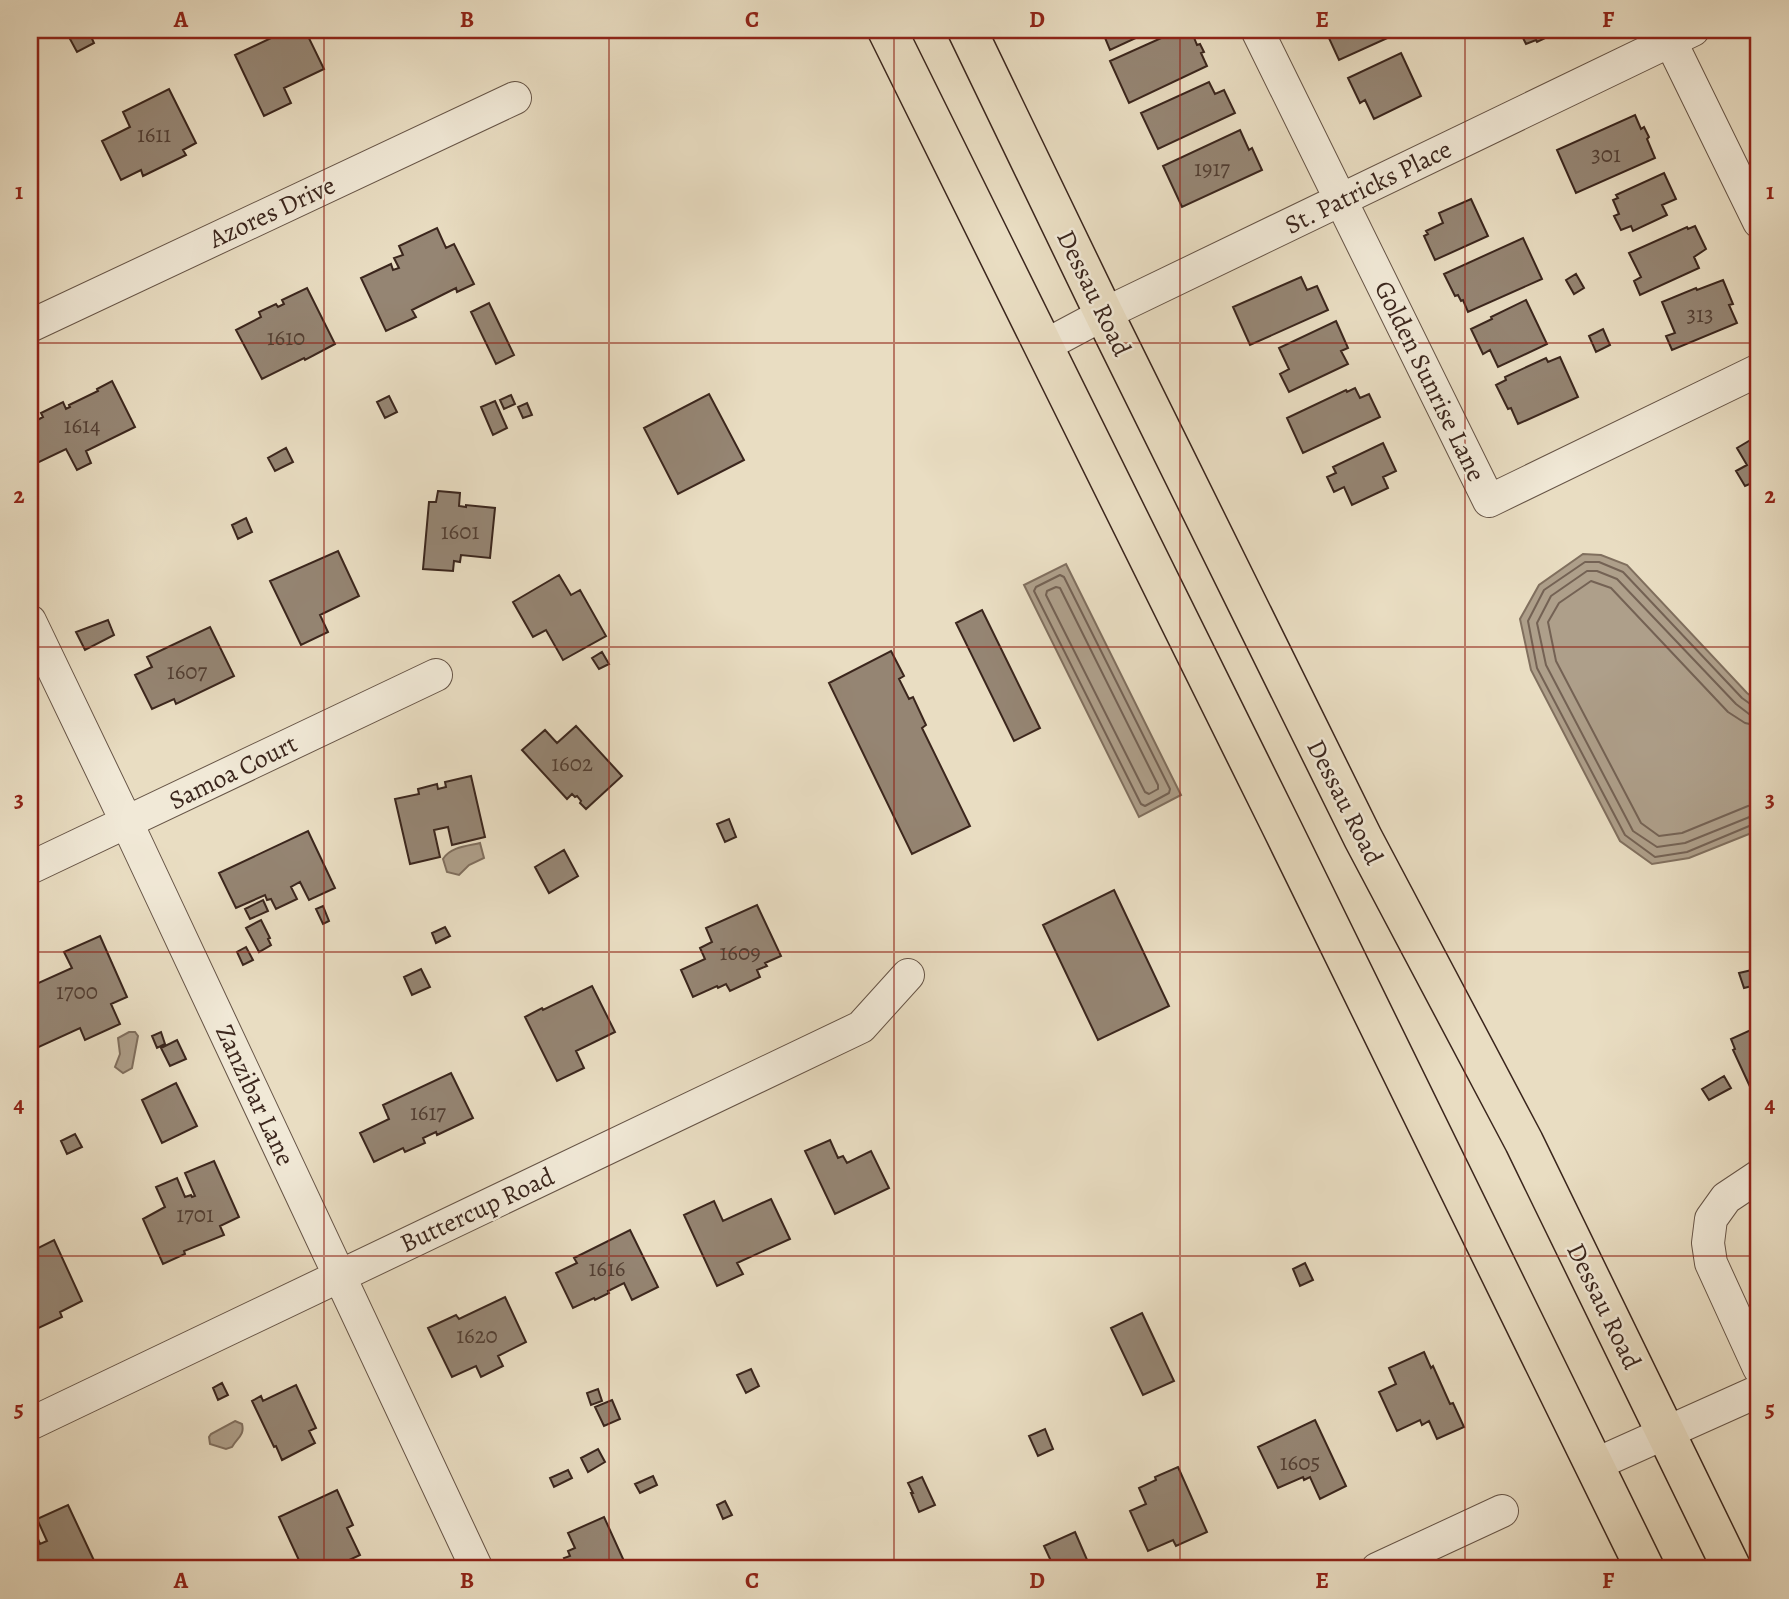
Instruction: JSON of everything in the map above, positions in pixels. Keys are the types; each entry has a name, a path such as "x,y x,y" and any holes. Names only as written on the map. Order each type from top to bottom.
{"main road":[{"path":"887,30 1645,1569"},
{"name":"Dessau Road","path":"967,30 1363,838 1524,1142 1732,1569"}],"street":[{"name":"Golden Sunrise Lane","path":"1257,30 1489,501 1759,370"},
{"name":"St. Patricks Place","path":"1044,346 1676,33"},
{"path":"1676,33 1759,222"},
{"name":"Azores Drive","path":"30,326 514,98"},
{"name":"Zanzibar Lane","path":"30,621 477,1569"},
{"name":"Samoa Court","path":"30,869 436,675"},
{"name":"Buttercup Road","path":"30,1424 861,1027 908,975"},
{"path":"1759,1176 1726,1198 1711,1219 1708,1243 1711,1263 1759,1368"},
{"path":"1594,1465 1759,1391"},
{"path":"1377,1569 1502,1511"}],"water":[{"path":"1583,554 1601,555 1627,565 1747,693 1759,702 1759,830 1689,858 1652,864 1620,841 1531,670 1520,619 1539,585"},
{"path":"1066,564 1181,795 1139,817 1024,585"},
{"path":"480,843 484,858 469,865 459,875 447,872 443,859 446,855 459,848"},
{"path":"135,1032 138,1036 132,1068 123,1073 115,1067 120,1054 118,1038"},
{"path":"235,1421 242,1424 242,1431 232,1447 226,1449 210,1444 211,1434"}],"building":[{"path":"88,30 94,43 77,52 70,39"},
{"path":"288,30 305,30 324,69 284,88 291,103 264,116 235,55"},
{"path":"1109,30 1153,30 1110,50 1103,33"},
{"path":"1179,30 1191,30 1197,45 1200,44 1204,52 1201,53 1207,66 1129,103 1110,61"},
{"path":"1336,30 1405,30 1339,60 1328,36"},
{"path":"1562,30 1537,42 1536,40 1526,44 1520,32"},
{"path":"1401,53 1421,96 1374,119 1365,100 1360,103 1348,78"},
{"path":"1209,82 1215,94 1224,90 1235,113 1158,149 1141,113"},
{"path":"169,89 196,143 183,150 186,155 143,176 141,170 121,180 102,141 130,127 123,112"},
{"path":"1635,115 1641,129 1644,127 1649,137 1647,139 1655,158 1576,193 1557,150"},
{"path":"1240,130 1262,170 1182,207 1163,166"},
{"path":"1664,173 1676,199 1662,205 1667,215 1633,231 1631,226 1621,230 1614,216 1619,214 1613,200 1618,198 1616,195"},
{"path":"1471,199 1488,236 1435,260 1424,236 1428,234 1426,231 1443,223 1439,213"},
{"path":"1695,226 1706,249 1694,257 1699,268 1640,295 1634,281 1641,277 1629,253 1687,227 1688,229"},
{"path":"437,228 446,248 454,244 474,284 457,292 456,288 412,310 416,317 386,331 361,278 391,264 393,270 399,268 394,258 403,255 399,246"},
{"path":"1523,238 1542,279 1468,312 1463,300 1461,301 1458,295 1455,296 1444,274"},
{"path":"1576,274 1584,288 1574,294 1566,280"},
{"path":"1301,277 1307,290 1317,286 1328,310 1250,345 1233,307"},
{"path":"1723,280 1737,323 1672,350 1666,336 1675,333 1662,302"},
{"path":"307,288 335,344 262,379 236,330 261,317 259,312 276,304 278,307 284,304 282,300"},
{"path":"1526,300 1547,344 1498,367 1490,350 1483,354 1471,329"},
{"path":"489,303 514,355 496,364 471,312"},
{"path":"1336,321 1348,348 1341,351 1348,364 1289,392 1280,374 1289,369 1279,348"},
{"path":"1603,329 1610,345 1596,352 1589,336"},
{"path":"1560,357 1578,397 1518,424 1496,385 1506,380 1505,377 1546,358 1548,362"},
{"path":"112,381 135,427 86,451 91,463 77,470 66,449 37,463 30,450 30,424 43,417 41,413 63,402 66,409"},
{"path":"1355,388 1360,398 1369,394 1380,417 1303,453 1287,418"},
{"path":"709,394 744,460 678,494 644,428"},
{"path":"511,395 515,404 504,409 500,400"},
{"path":"389,396 397,412 385,418 377,402"},
{"path":"495,401 507,428 493,435 481,407"},
{"path":"527,403 532,415 523,418 518,407"},
{"path":"1759,435 1759,480 1745,486 1736,471 1747,465 1737,448"},
{"path":"1383,443 1396,471 1383,477 1388,488 1352,505 1344,487 1334,492 1327,477 1336,473 1333,467"},
{"path":"286,448 293,462 275,471 268,458"},
{"path":"438,491 460,493 459,506 495,508 490,558 461,555 460,562 454,561 453,571 423,569 429,502 436,502"},
{"path":"246,518 252,532 238,539 232,525"},
{"path":"338,551 359,596 320,615 328,632 301,645 270,581"},
{"path":"559,575 571,595 580,590 606,636 563,660 546,630 533,637 513,602"},
{"path":"982,610 1040,728 1014,741 956,623"},
{"path":"108,620 114,635 85,650 76,632"},
{"path":"210,627 234,676 176,704 174,699 152,709 135,675 152,667 147,657"},
{"path":"891,651 904,676 899,679 909,699 913,697 926,725 922,728 970,826 912,854 829,683"},
{"path":"602,652 609,664 599,669 592,658"},
{"path":"576,726 622,776 586,809 577,796 572,794 567,799 522,750 545,730 557,743"},
{"path":"471,776 485,837 452,845 448,827 434,830 440,857 410,864 395,799 419,794 418,789 437,784 438,789 446,787 445,782"},
{"path":"729,819 736,837 725,842 717,824"},
{"path":"308,831 335,888 309,900 300,882 291,887 297,899 276,909 271,899 267,900 265,895 236,908 219,873"},
{"path":"564,850 578,876 549,893 535,867"},
{"path":"1114,890 1169,1006 1098,1040 1043,925"},
{"path":"263,900 268,911 250,919 245,909"},
{"path":"757,905 781,956 757,970 760,977 730,991 726,984 693,997 681,970 705,959 700,948 712,942 706,928"},
{"path":"323,906 329,921 323,924 316,909"},
{"path":"261,920 271,945 259,952 246,928"},
{"path":"445,927 450,936 436,943 432,933"},
{"path":"100,936 127,997 111,1004 120,1024 85,1040 80,1028 30,1051 30,981 32,986 72,968 64,952"},
{"path":"246,947 253,960 243,965 237,952"},
{"path":"421,969 430,987 412,995 404,977"},
{"path":"1752,970 1756,985 1744,988 1739,973"},
{"path":"592,986 615,1032 576,1051 584,1068 557,1081 525,1017"},
{"path":"1759,1029 1759,1087 1752,1091 1733,1050 1735,1049 1731,1039"},
{"path":"161,1032 165,1044 157,1048 152,1036"},
{"path":"177,1040 186,1059 170,1066 161,1048"},
{"path":"451,1073 473,1118 437,1135 436,1132 423,1138 425,1143 405,1152 403,1148 374,1162 360,1133 389,1119 383,1105"},
{"path":"1724,1076 1731,1088 1709,1100 1702,1089"},
{"path":"176,1083 197,1126 162,1143 142,1100"},
{"path":"75,1134 82,1147 67,1154 61,1141"},
{"path":"830,1140 838,1158 843,1156 847,1163 871,1151 889,1188 835,1214 805,1151"},
{"path":"214,1161 239,1217 220,1226 224,1235 184,1251 185,1254 163,1264 143,1219 165,1207 156,1187 177,1178 185,1197 195,1196 185,1173"},
{"path":"771,1199 790,1239 737,1263 743,1274 717,1286 684,1215 714,1201 723,1221"},
{"path":"630,1230 658,1287 632,1300 624,1283 595,1300 594,1298 573,1308 556,1273 577,1263 574,1258"},
{"path":"54,1240 82,1301 60,1312 62,1317 30,1332 30,1252"},
{"path":"1305,1263 1313,1280 1300,1286 1293,1269"},
{"path":"505,1297 526,1342 498,1356 503,1366 481,1377 476,1366 452,1377 428,1328 456,1315 459,1319"},
{"path":"1142,1313 1174,1381 1143,1395 1111,1328"},
{"path":"1424,1352 1464,1427 1437,1439 1429,1421 1422,1425 1420,1420 1397,1431 1379,1392 1396,1384 1389,1368"},
{"path":"751,1369 759,1386 746,1393 737,1375"},
{"path":"222,1383 228,1395 218,1400 213,1388"},
{"path":"296,1385 316,1428 309,1431 315,1443 282,1460 252,1401 261,1396 263,1401"},
{"path":"598,1389 602,1401 591,1405 587,1393"},
{"path":"612,1400 620,1419 604,1426 595,1407"},
{"path":"1315,1420 1346,1486 1320,1499 1310,1477 1304,1480 1303,1477 1278,1488 1258,1447"},
{"path":"1045,1429 1053,1449 1038,1456 1029,1436"},
{"path":"598,1449 605,1462 588,1472 581,1458"},
{"path":"1178,1467 1207,1532 1176,1546 1173,1540 1148,1551 1130,1511 1146,1504 1139,1488"},
{"path":"568,1470 572,1478 554,1487 550,1478"},
{"path":"653,1476 657,1485 640,1493 635,1484"},
{"path":"922,1477 935,1505 919,1512 908,1483"},
{"path":"337,1490 353,1525 347,1528 360,1555 330,1569 303,1569 279,1517"},
{"path":"725,1501 732,1515 723,1519 717,1505"},
{"path":"68,1505 98,1569 30,1569 30,1529 33,1527 40,1544 47,1541 37,1519"},
{"path":"604,1517 624,1561 606,1569 569,1569 564,1558 570,1556 568,1551 575,1548 568,1533"},
{"path":"1075,1532 1091,1569 1034,1569 1051,1561 1044,1546"}]}
